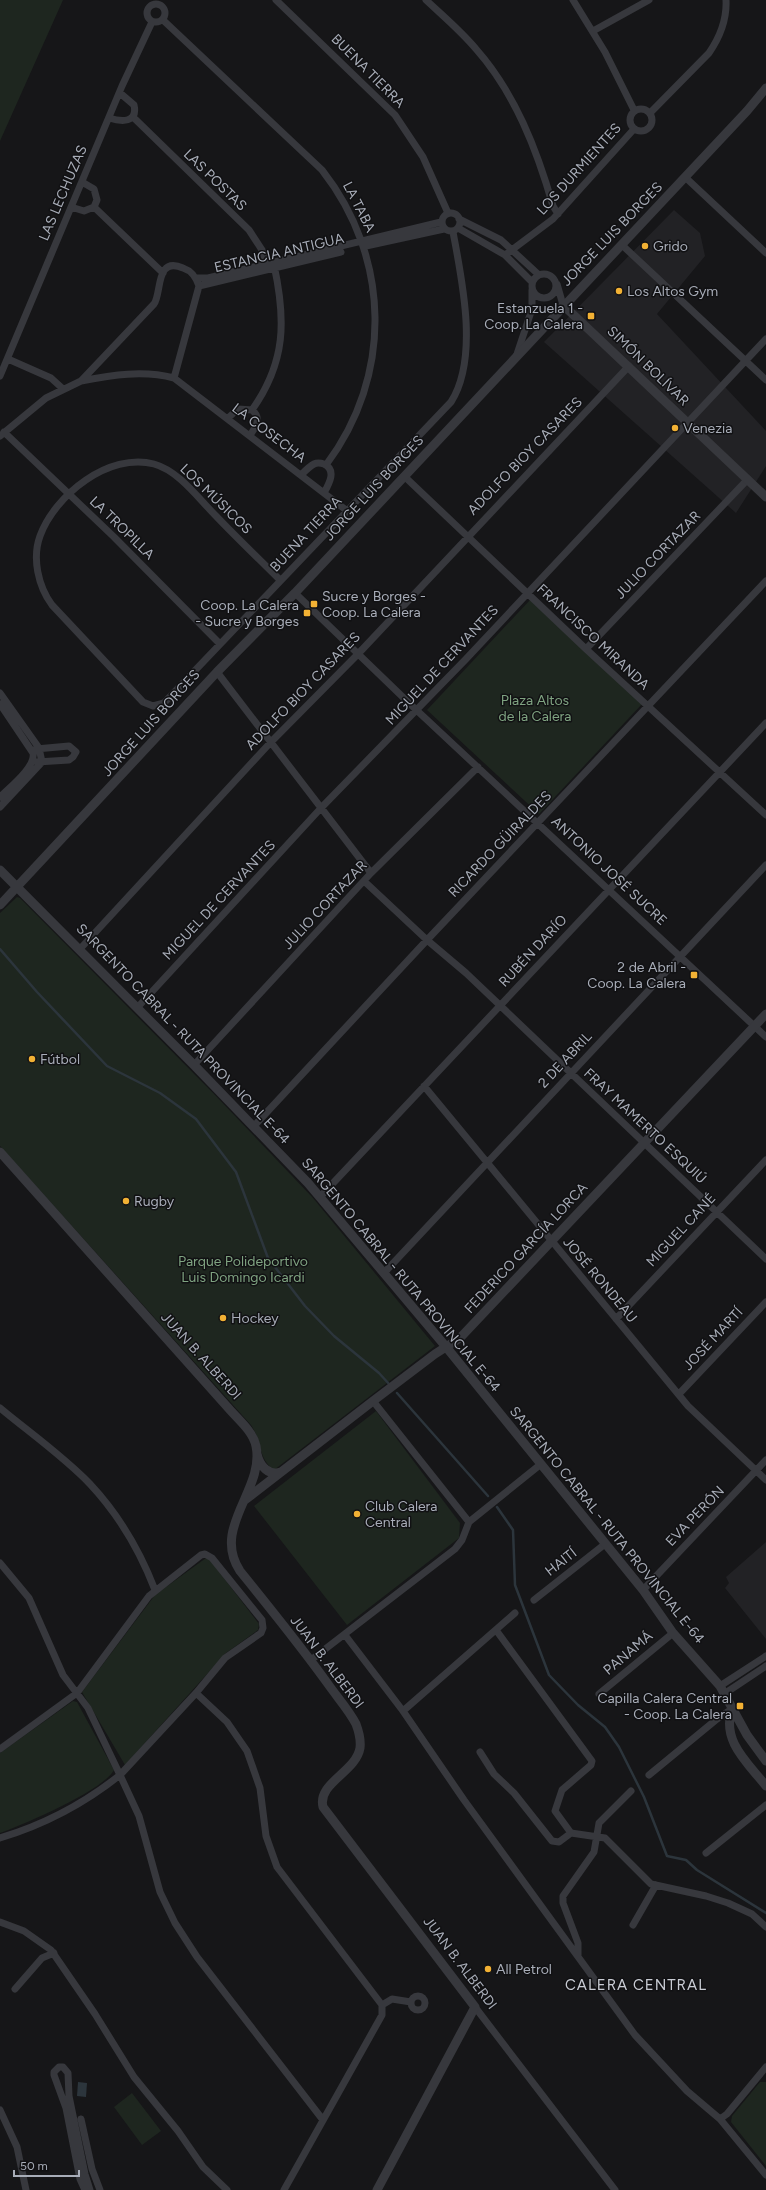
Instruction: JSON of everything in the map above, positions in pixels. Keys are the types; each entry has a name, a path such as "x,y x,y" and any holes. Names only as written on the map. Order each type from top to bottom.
{"street":[{"name":"BUENA TIERRA","path":"276,0 395,115 423,157 448,213"},
{"path":"426,0 476,48 502,84 533,144 553,206 558,214"},
{"path":"573,0 593,31 634,110"},
{"path":"593,31 649,0"},
{"path":"650,113 709,53 716,42 725,19 726,0"},
{"path":"160,3 166,14 163,20 158,23 152,22 147,15 151,4 160,3"},
{"name":"LA TABA","path":"163,20 319,166 341,198 363,244 374,303 375,332 372,359 368,381 356,415 343,442 326,465"},
{"name":"LAS LECHUZAS","path":"0,376 109,118 152,22"},
{"name":"JORGE LUIS BORGES","path":"0,905 94,806 216,672 294,593 622,245 747,111 766,88"},
{"name":"LAS POSTAS","path":"120,93 134,105 135,110 133,117 249,230 271,266 282,320 279,356 268,383 252,410"},
{"path":"641,108 650,113 652,124 647,129 640,131 634,129 629,120 634,110 641,108"},
{"path":"109,118 123,121 133,117"},
{"name":"LOS DURMIENTES","path":"505,254 543,228 558,214 634,129"},
{"path":"685,177 766,253"},
{"path":"82,182 94,189 96,200 94,207"},
{"path":"71,207 84,211 94,207"},
{"path":"2,434 46,398 62,388 81,380 157,300 160,276 163,273 94,207"},
{"path":"516,357 532,309 532,282 505,254 456,230 448,232 443,225 444,217 448,213 456,214 460,218 490,233 512,250 539,275"},
{"path":"456,230 460,218"},
{"name":"ESTANCIA ANTIGUA","path":"163,273 170,267 179,266 186,269 196,278 199,286 271,266 443,225"},
{"name":"BUENA TIERRA","path":"159,705 169,700 346,510 451,402 459,387 466,345 466,303 456,230"},
{"path":"622,245 766,380"},
{"name":"ESTANCIA ANTIGUA","path":"196,278 208,278 271,266"},
{"path":"532,282 539,275 547,274 556,283 555,291 550,297 540,298 532,290"},
{"name":"SIMÓN BOLÍVAR","path":"556,283 564,305"},
{"path":"174,378 199,286"},
{"name":"SIMÓN BOLÍVAR","path":"550,297 556,298 564,305 766,497"},
{"name":"MIGUEL DE CERVANTES","path":"137,1008 321,808 416,710 766,339"},
{"path":"8,359 51,378 62,388"},
{"path":"101,359 100,369 106,376"},
{"name":"ADOLFO BIOY CASARES","path":"80,949 270,743 358,654 629,366"},
{"name":"LA COSECHA","path":"81,380 106,376 144,373 174,378 302,474 346,510"},
{"path":"228,418 238,409 252,410 258,416 258,421 250,436"},
{"name":"LA TROPILLA","path":"2,434 114,537 220,644"},
{"name":"LOS MÚSICOS","path":"159,705 149,705 143,702 46,598 36,560 40,537 52,514 69,495 83,482 106,468 129,462 152,464 162,467 181,481 280,580"},
{"path":"302,474 314,464 319,463 326,465 331,470 332,475 324,492"},
{"name":"FRANCISCO MIRANDA","path":"404,476 586,649 766,815"},
{"name":"JULIO CORTAZAR","path":"586,649 748,480"},
{"name":"RICARDO GÜIRALDES","path":"254,1126 427,940 766,582"},
{"name":"ANTONIO JOSÉ SUCRE","path":"294,593 416,710 610,889 766,1037"},
{"path":"216,672 371,873"},
{"path":"0,693 39,748 42,762"},
{"path":"0,704 33,753 34,761"},
{"name":"RUBÉN DARÍO","path":"320,1197 766,723"},
{"path":"30,748 69,746 76,752 69,760 42,762 34,761"},
{"path":"0,797 34,761"},
{"path":"0,807 42,762"},
{"name":"JULIO CORTAZAR","path":"194,1066 371,873 478,767"},
{"name":"2 DE ABRIL","path":"384,1273 766,865"},
{"name":"SARGENTO CABRAL - RUTA PROVINCIAL E-64","path":"0,870 254,1126 320,1197 447,1348 642,1590 673,1633 722,1690 750,1739 766,1761"},
{"name":"FRAY MAMERTO ESQUIÚ","path":"364,881 427,940 466,973 570,1074 766,1259"},
{"name":"FEDERICO GARCÍA LORCA","path":"244,1501 373,1400 435,1354 447,1348 460,1338 766,1014"},
{"name":"JOSÉ RONDEAU","path":"424,1086 551,1242 692,1410 766,1480"},
{"name":"JUAN B. ALBERDI","path":"0,1152 247,1429 253,1439 256,1451 255,1468 231,1539 233,1557 240,1571 311,1660 351,1716 359,1733 360,1741 358,1753 353,1764 325,1791 322,1796 323,1807 615,2190"},
{"name":"MIGUEL CANÉ","path":"616,1319 766,1160"},
{"name":"JOSÉ MARTÍ","path":"679,1394 766,1302"},
{"path":"373,1400 469,1522"},
{"path":"0,1408 98,1492 131,1538 156,1590"},
{"path":"256,1451 263,1468 271,1473 281,1472"},
{"name":"EVA PERÓN","path":"642,1590 766,1460"},
{"path":"311,1660 455,1549 462,1540 469,1522 541,1464"},
{"name":"HAITÍ","path":"534,1600 605,1544"},
{"path":"0,1749 77,1693 156,1590 201,1555 209,1555 262,1620 264,1628 261,1633 225,1658 196,1693 120,1775 107,1786 59,1814 0,1838"},
{"path":"0,1563 25,1592 63,1675 88,1708 143,1826 160,1892 175,1923 197,1957 323,2120"},
{"path":"403,1710 515,1613"},
{"path":"496,1630 592,1761 591,1765 562,1790 555,1811 571,1833"},
{"name":"PANAMÁ","path":"599,1694 673,1633"},
{"path":"345,1635 403,1710 464,1800 620,2016 657,2060 687,2091 720,2119 766,2175"},
{"path":"722,1690 766,1656"},
{"path":"722,1690 766,1666"},
{"path":"196,1693 227,1722 247,1752 260,1788 266,1836 277,1867 382,2005 382,2016 284,2190"},
{"path":"648,1775 732,1709"},
{"path":"732,1709 728,1727 731,1741 766,1786"},
{"path":"480,1752 494,1774 514,1793 552,1841 559,1842 571,1833 606,1838 647,1881 656,1885 706,1896 728,1903 752,1914 766,1927"},
{"path":"578,1956 578,1943 563,1903 563,1896 594,1852 599,1823 631,1791"},
{"path":"706,1853 766,1805"},
{"path":"633,1925 656,1885"},
{"path":"0,1922 30,1934 54,1953 91,2007 134,2077 178,2131 203,2167 228,2190"},
{"path":"15,1989 42,1958 54,1953"},
{"path":"382,2005 392,1999 410,2002"},
{"path":"377,2190 475,2007"},
{"path":"87,2190 84,2188 80,2179 66,2108 54,2075 56,2069 59,2067 63,2067 68,2073 70,2096 85,2174 90,2190"},
{"path":"720,2119 727,2114 766,2067"},
{"path":"0,2110 17,2147 26,2190"},
{"path":"81,2119 92,2169 100,2190"}],"shaded area":[{"path":"674,210 700,233 705,256 657,314 766,431 766,466 736,513 544,342"},
{"path":"766,1542 766,1639 725,1588 729,1583 726,1577"},
{"path":"78,2082 87,2083 86,2097 77,2096"}],"green space":[{"path":"0,0 63,0 0,141"},
{"name":"Plaza Altos de la Calera","path":"530,600 642,704 539,814 427,710"},
{"name":"Parque Polideportivo Luis Domingo Icardi","path":"17,897 20,898 215,1095 313,1198 435,1346 274,1470 262,1455 255,1432 251,1425 0,1146 0,913"},
{"name":"Club Calera Central","path":"376,1411 460,1523 459,1538 347,1625 254,1506"},
{"path":"206,1558 210,1560 259,1624 258,1630 226,1653 125,1765 82,1692 155,1595"},
{"path":"73,1701 77,1702 114,1770 107,1778 80,1797 44,1815 0,1833 0,1753"},
{"path":"760,2082 766,2082 766,2166 731,2122 732,2116"},
{"path":"132,2093 161,2131 142,2145 114,2107"}],"waterway":[{"path":"0,949 37,992 107,1066 160,1093 196,1119 236,1172 268,1258 305,1306 334,1336 379,1373 389,1384"},
{"path":"397,1393 488,1496"},
{"path":"497,1507 513,1530 515,1585 549,1675 578,1705 605,1727 619,1747 644,1797 667,1856 686,1860 697,1870 766,1913"}],"place":[{"name":"Grido","path":"645,246"},
{"name":"Los Altos Gym","path":"619,291"},
{"name":"Estanzuela 1 - Coop. La Calera","path":"591,316"},
{"name":"Venezia","path":"675,428"},
{"name":"Sucre y Borges - Coop. La Calera","path":"314,604"},
{"name":"Coop. La Calera - Sucre y Borges","path":"307,613"},
{"name":"2 de Abril - Coop. La Calera","path":"694,975"},
{"name":"Fútbol","path":"32,1059"},
{"name":"Rugby","path":"126,1201"},
{"name":"Hockey","path":"223,1318"},
{"name":"Club Calera Central","path":"357,1514"},
{"name":"Capilla Calera Central - Coop. La Calera","path":"740,1706"},
{"name":"All Petrol","path":"488,1969"}],"district":[{"name":"CALERA CENTRAL","path":"636,1985"}]}
